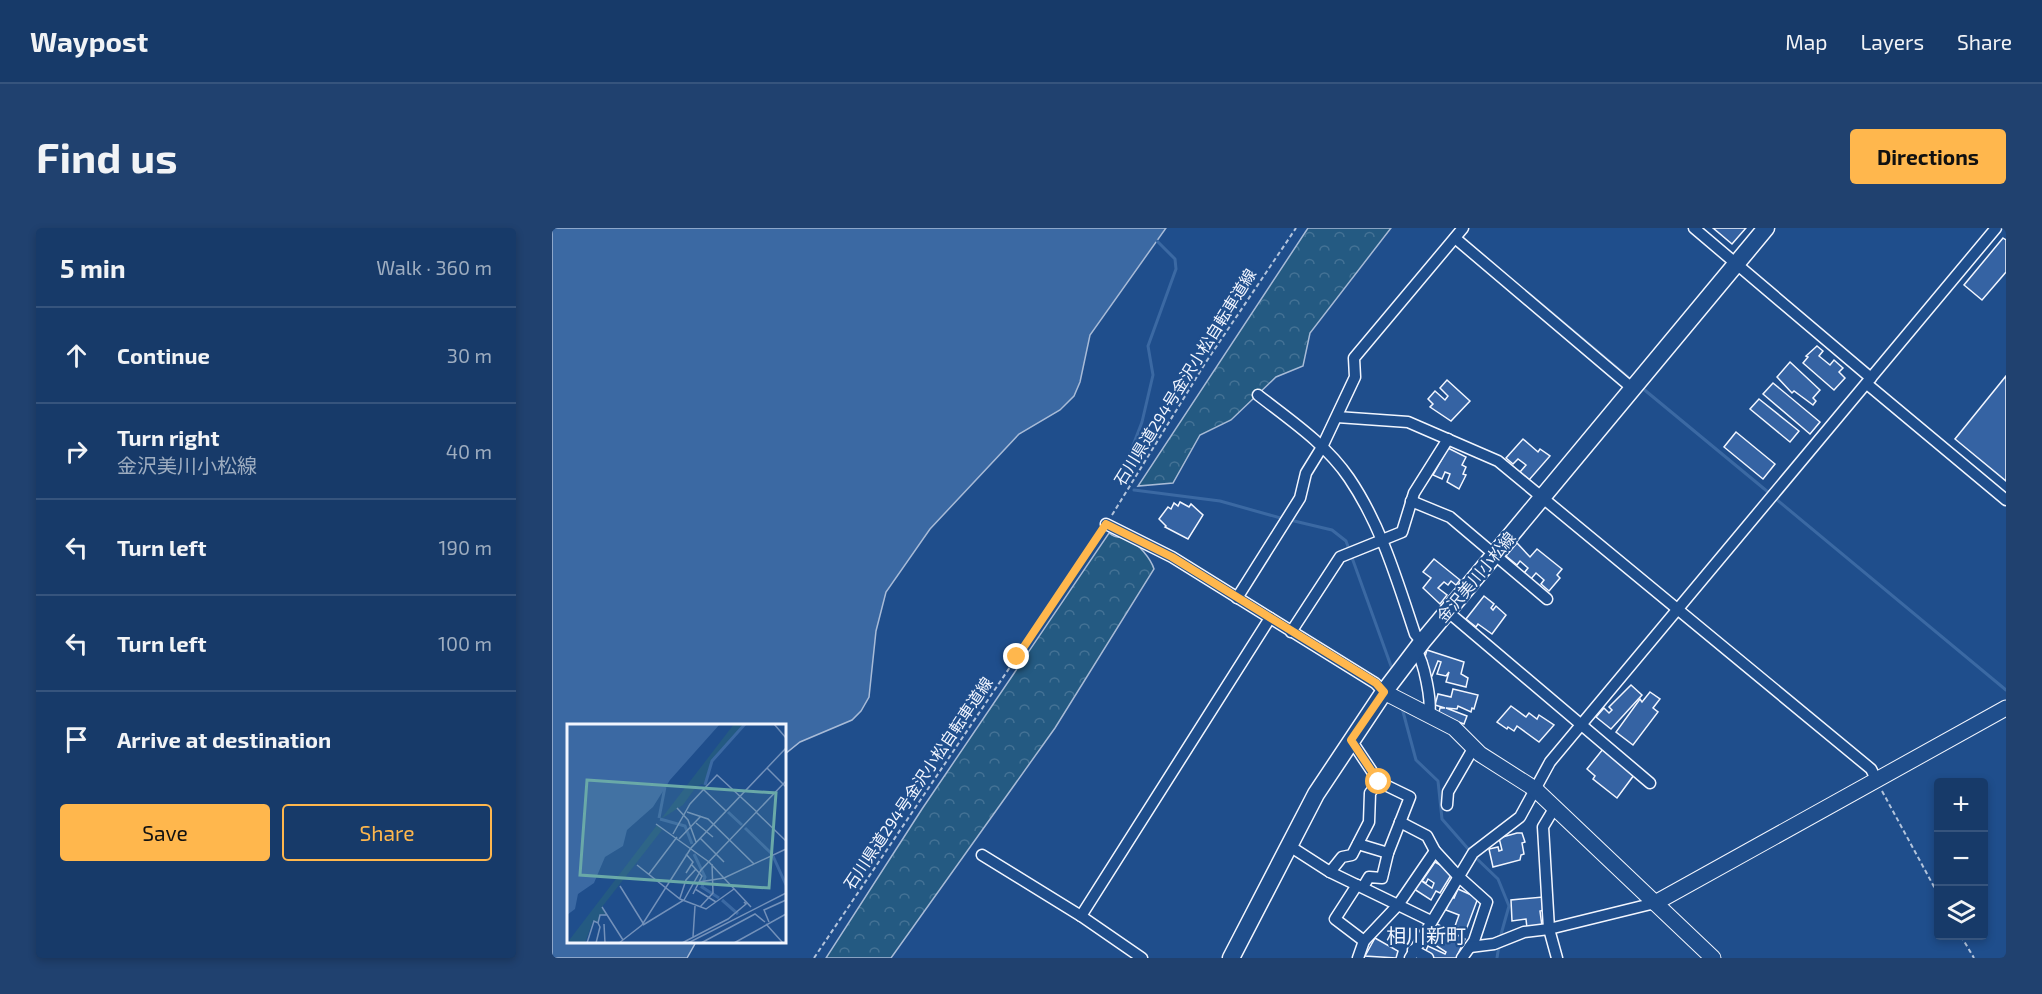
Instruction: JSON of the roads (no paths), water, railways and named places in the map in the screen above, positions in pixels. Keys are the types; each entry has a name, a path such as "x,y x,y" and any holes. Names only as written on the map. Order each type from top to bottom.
{"main road":[{"name":"金沢美川小松線","path":"1231,958 1316,794 1384,692 1447,611 1766,228"}],"street":[{"path":"1237,598 1300,498 1306,473 1322,447 1355,377 1354,358 1463,228"},
{"path":"1694,228 2006,500"},
{"path":"1428,958 1412,954 1473,853 1520,817 1550,762 1996,228"},
{"path":"1455,238 1632,388"},
{"path":"1258,395 1322,447 1348,477 1372,516 1419,646 1431,705 1429,715"},
{"path":"1337,417 1408,422 1498,461 1871,769 1876,779"},
{"path":"1291,632 1340,557 1402,532 1414,493 1448,439"},
{"path":"1411,501 1450,518 1547,599"},
{"path":"1106,524 1172,557 1376,683 1384,692 1454,728 1480,754 1535,789 1713,958"},
{"path":"1447,611 1650,783"},
{"path":"1081,916 1270,618"},
{"path":"1470,947 1494,944 1524,932 1549,929 1655,903 2006,708"},
{"path":"1351,740 1379,782 1410,797 1388,853 1382,878 1369,877 1335,919 1364,941"},
{"path":"1447,805 1448,792 1474,747"},
{"path":"1330,872 1342,857 1352,855 1358,844 1369,822 1370,793 1379,782"},
{"path":"1555,807 1543,827 1549,929 1557,958"},
{"path":"1400,822 1426,836 1435,851 1458,876 1487,902 1486,910 1470,947 1462,958"},
{"path":"1358,844 1388,853"},
{"path":"1288,845 1330,872 1431,921"},
{"path":"1358,958 1364,941 1398,905 1435,851"},
{"path":"982,855 1081,916 1142,958"}],"waterway":[{"path":"1127,479 1127,461 1142,422 1153,375 1148,346 1176,269 1175,259 1157,241"},
{"path":"1528,293 1628,377"},
{"path":"1641,387 1768,492"},
{"path":"1134,490 1220,501 1284,519"},
{"path":"1776,499 2006,690"},
{"path":"1290,520 1332,530 1346,541 1391,666"},
{"path":"1402,708 1416,760 1438,781 1442,819 1470,851"},
{"path":"1474,856 1498,879 1509,906 1500,938"},
{"path":"1497,958 1499,945"}],"district":[{"name":"相川新町","path":"1426,936"}]}
